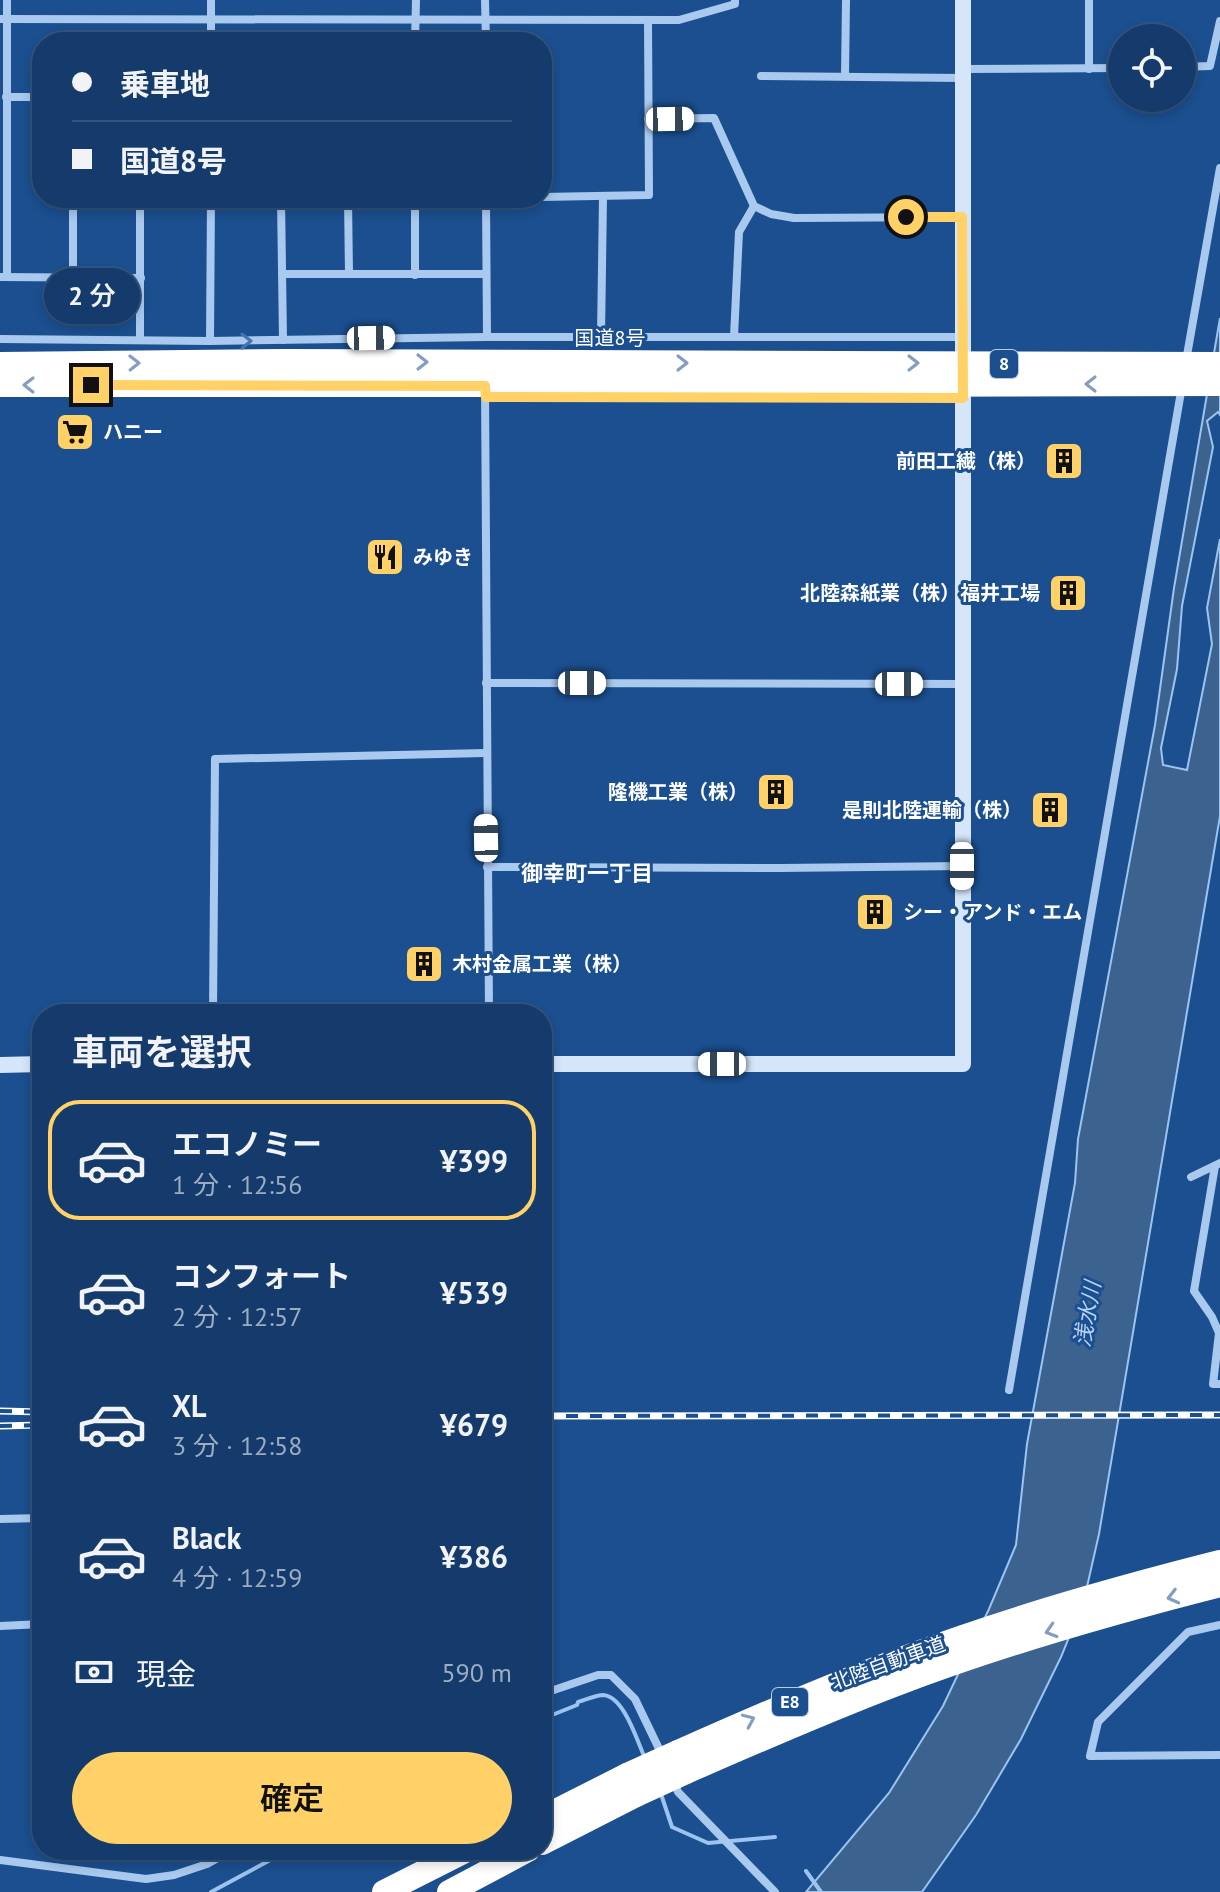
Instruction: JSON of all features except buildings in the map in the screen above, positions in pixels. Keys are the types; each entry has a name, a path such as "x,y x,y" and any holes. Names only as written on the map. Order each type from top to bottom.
{"highway":[{"name":"国道8号","path":"0,364 286,361 1220,384"},
{"name":"国道8号","path":"0,385 490,393 835,374 1220,364"},
{"name":"北陸自動車道","path":"682,1762 787,1727 896,1684 1020,1641 1220,1562"},
{"name":"北陸自動車道","path":"552,1819 682,1762 787,1704 905,1657 1026,1616 1129,1597 1220,1585"},
{"path":"384,1892 447,1860"},
{"path":"400,1892 460,1860"},
{"path":"449,1892 509,1860"},
{"path":"468,1892 519,1860"}],"street":[{"path":"7,0 3,19 6,97 3,277 141,278"},
{"path":"211,0 211,32"},
{"path":"415,32 416,0"},
{"path":"485,0 486,32"},
{"path":"3,19 679,20 735,4 735,0"},
{"path":"845,76 846,0"},
{"path":"552,1064 963,1064 963,0"},
{"path":"1089,0 1089,69"},
{"path":"552,197 649,195 648,20"},
{"path":"1196,66 1210,66 1220,21"},
{"path":"761,76 1108,68"},
{"path":"6,97 32,97"},
{"path":"648,119 714,118 754,206 771,214 794,218 962,217"},
{"path":"1009,1390 1220,168"},
{"path":"601,336 603,197"},
{"path":"734,337 739,232 754,206"},
{"path":"73,208 73,276"},
{"path":"140,208 140,340"},
{"path":"210,341 211,208"},
{"path":"281,208 283,340"},
{"path":"348,208 349,274"},
{"path":"415,208 415,275"},
{"path":"486,208 487,337"},
{"path":"282,274 486,274"},
{"path":"0,339 210,341 601,336 962,337"},
{"path":"489,1004 485,753 490,393"},
{"path":"634,397 963,398"},
{"path":"486,683 963,684"},
{"path":"213,1004 215,759 485,753"},
{"path":"487,867 962,866"},
{"path":"0,1065 32,1064"},
{"path":"1191,1177 1217,1165"},
{"path":"1217,1165 1194,1291 1219,1333 1213,1384 1220,1384"},
{"path":"0,1519 32,1518"},
{"path":"0,1626 32,1624"},
{"path":"1220,1625 1188,1632 1098,1722 1090,1756 1220,1755"},
{"path":"552,1691 598,1675 611,1675 635,1699 678,1792 771,1888 759,1892"},
{"path":"0,1860 146,1879 174,1875 214,1860"}],"water":[{"name":"浅水川","path":"1220,318 1220,415 1218,412 1207,421 1213,447 1182,606 1177,669 1161,748 1163,765 1187,770 1212,644 1207,608 1220,539 1220,816 1099,1534 1084,1600 1061,1657 1021,1739 976,1815 922,1892 806,1892 889,1793 943,1706 1016,1545 1027,1444 1075,1183 1078,1139 1155,725 1174,588"}],"waterway":[{"path":"552,1715 594,1697 611,1697 629,1720 645,1758"},
{"path":"660,1791 672,1827 708,1843 775,1837"},
{"path":"211,1892 270,1860"},
{"path":"806,1871 821,1892"}],"railway":[{"path":"0,1411 32,1412"},
{"path":"552,1416 1220,1415"},
{"path":"0,1426 32,1425"}],"place":[{"name":"ハニー","path":"75,432"},
{"name":"前田工繊（株）","path":"1064,461"},
{"name":"みゆき","path":"385,557"},
{"name":"北陸森紙業（株）福井工場","path":"1068,593"},
{"name":"隆機工業（株）","path":"776,792"},
{"name":"是則北陸運輸（株）","path":"1050,810"},
{"name":"シー・アンド・エム","path":"875,912"},
{"name":"木村金属工業（株）","path":"424,964"}],"district":[{"name":"御幸町一丁目","path":"587,873"}],"route":[{"path":"91,385 485,386 486,397 963,398 962,217 906,217"}]}
